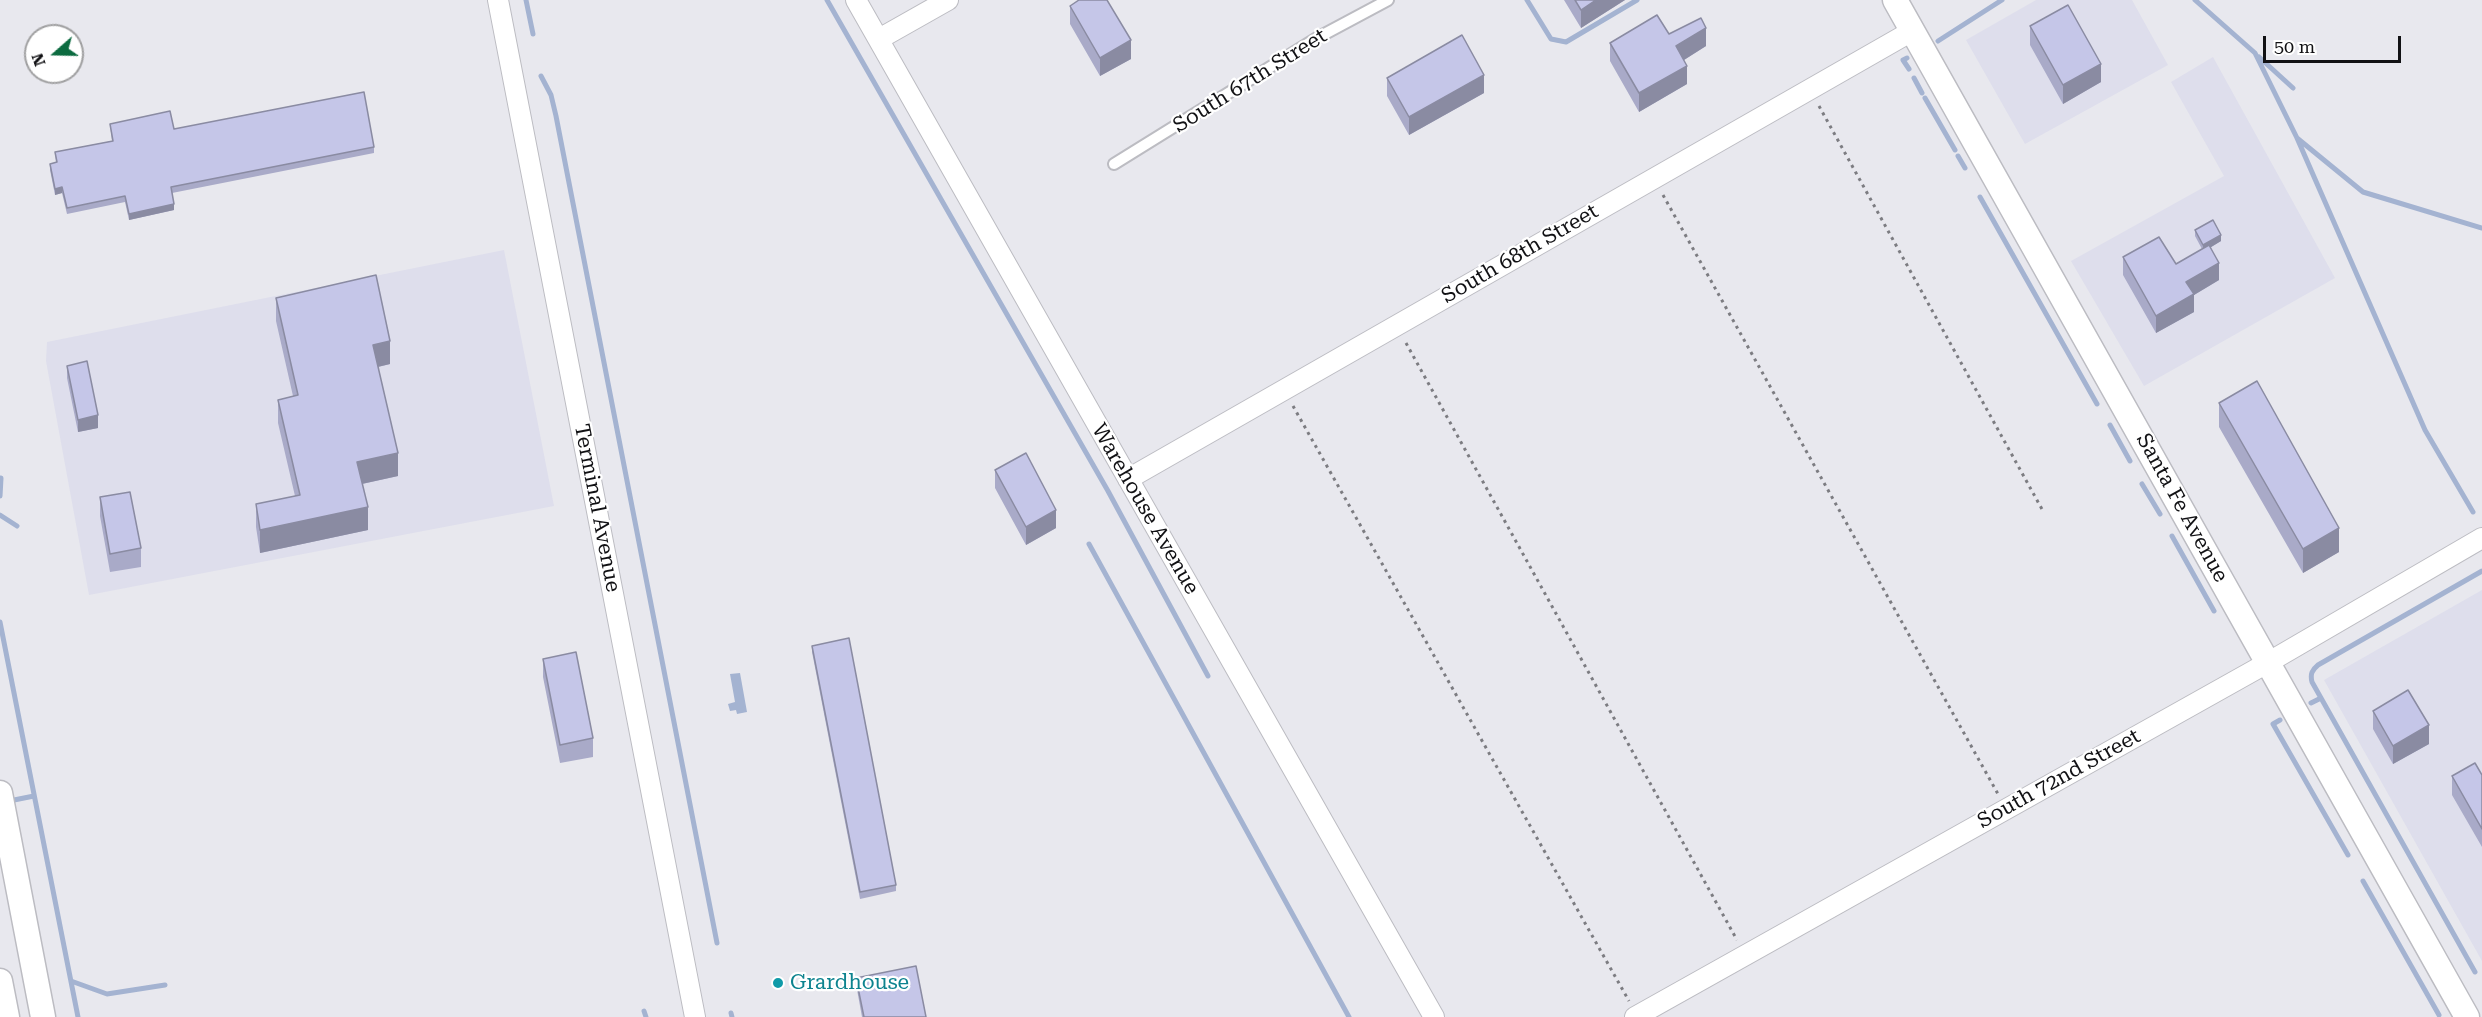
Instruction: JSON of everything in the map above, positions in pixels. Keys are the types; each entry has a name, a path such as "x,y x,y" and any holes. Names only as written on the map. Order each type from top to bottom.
{"street":[{"name":"Terminal Avenue","path":"498,0 695,1017"},
{"name":"Warehouse Avenue","path":"856,0 1434,1017"},
{"path":"879,39 948,0"},
{"name":"Santa Fe Avenue","path":"1895,0 2467,1017"},
{"name":"South 68th Street","path":"1128,480 1912,31"},
{"name":"South 72nd Street","path":"1636,1016 2269,662 2482,538"},
{"path":"0,793 43,1017"},
{"path":"0,981 7,1017"}],"lane":[{"name":"South 67th Street","path":"1114,164 1317,38 1388,0"}],"path":[{"path":"1810,90 2043,511"},
{"path":"1653,178 2006,809"},
{"path":"1396,325 1745,955"},
{"path":"1284,390 1636,1016"}],"shaded area":[{"path":"2036,0 2132,0 2168,65 2025,144 1966,40"},
{"path":"2213,57 2335,278 2144,386 2071,261 2224,176 2171,82"},
{"path":"504,250 554,506 89,595 46,361 47,342"},
{"path":"2482,590 2482,961 2324,680"}],"water":[{"path":"740,673 747,712 737,714 736,710 730,711 728,704 735,702 730,674"}],"building":[{"path":"1079,0 1107,0 1131,40 1100,58 1070,6"},
{"path":"1575,0 1596,0 1581,10"},
{"path":"2068,5 2101,64 2063,85 2030,26"},
{"path":"1657,15 1669,34 1701,18 1706,28 1676,46 1687,66 1639,93 1610,43"},
{"path":"1462,35 1484,75 1409,117 1387,78"},
{"path":"364,92 374,147 171,187 174,204 129,214 125,196 67,208 62,187 55,189 50,164 57,162 55,152 113,141 110,124 170,111 174,129"},
{"path":"2213,220 2221,235 2203,245 2195,230"},
{"path":"2159,237 2176,264 2209,245 2219,263 2186,282 2194,294 2156,316 2123,257"},
{"path":"376,275 390,341 373,345 398,453 357,462 368,507 260,530 256,504 300,495 278,400 298,395 276,298"},
{"path":"87,361 98,415 78,420 67,366"},
{"path":"2257,381 2339,528 2303,549 2219,403"},
{"path":"1026,453 1056,510 1026,527 995,470"},
{"path":"130,492 141,548 110,554 100,497"},
{"path":"849,638 896,885 860,892 812,646"},
{"path":"576,652 593,738 560,745 543,659"},
{"path":"2408,690 2429,725 2393,746 2373,711"},
{"path":"2475,763 2482,775 2482,829 2452,776"},
{"path":"916,966 926,1017 864,1017 856,978"}],"waterway":[{"path":"526,0 533,34"},
{"path":"827,0 1108,491 1208,676"},
{"path":"1527,0 1551,39 1566,42 1637,0"},
{"path":"1938,41 2002,0"},
{"path":"2195,0 2255,53 2297,138 2363,192 2482,228"},
{"path":"2259,57 2293,88"},
{"path":"1907,58 1903,60 1909,69"},
{"path":"541,76 551,95 556,116 717,943"},
{"path":"1914,78 1922,93"},
{"path":"1925,98 1955,150"},
{"path":"2297,138 2425,430 2473,512"},
{"path":"1958,156 1965,168"},
{"path":"1980,197 2097,404"},
{"path":"2110,425 2130,461"},
{"path":"0,496 1,478"},
{"path":"2142,484 2160,514"},
{"path":"0,515 17,526"},
{"path":"2172,536 2214,611"},
{"path":"1089,544 1349,1017"},
{"path":"2475,972 2311,677 2318,665 2482,571"},
{"path":"0,622 78,1017"},
{"path":"2311,703 2321,698"},
{"path":"2280,720 2273,724 2348,855"},
{"path":"14,800 34,796"},
{"path":"2363,881 2439,1015"},
{"path":"71,981 107,994 165,985"},
{"path":"644,1011 646,1017"},
{"path":"731,1013 732,1017"}],"place":[{"name":"Grardhouse","path":"778,983"}]}
